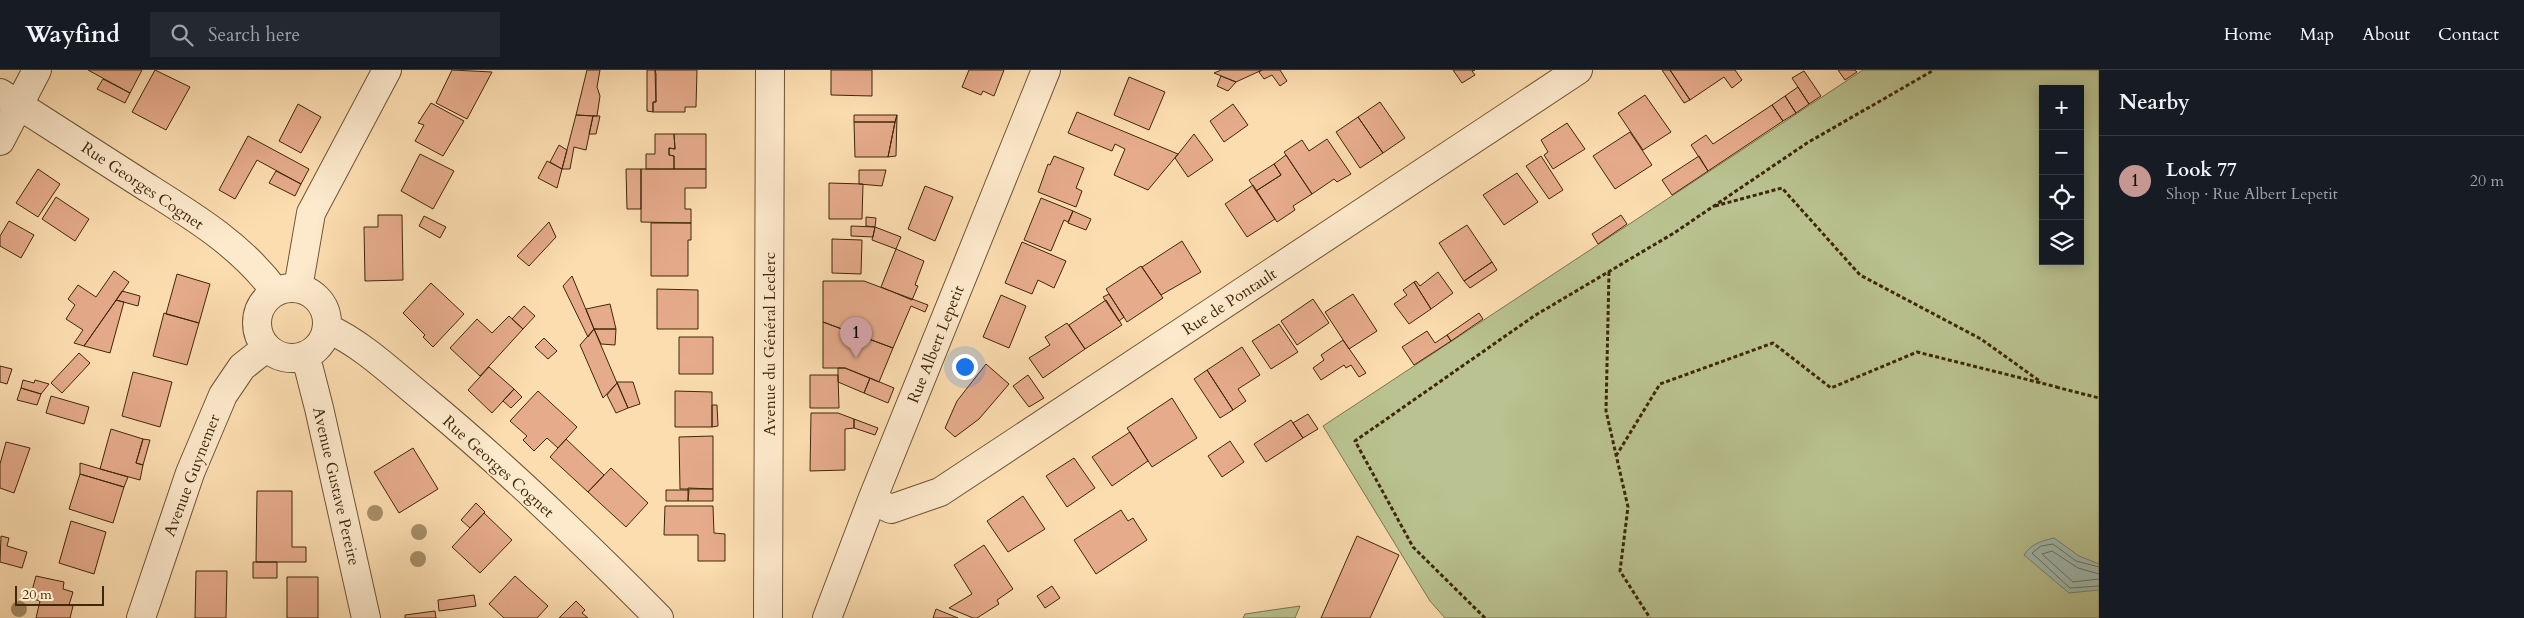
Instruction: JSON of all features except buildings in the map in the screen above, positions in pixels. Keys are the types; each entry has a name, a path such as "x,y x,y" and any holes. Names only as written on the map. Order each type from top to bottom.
{"street":[{"path":"0,141 9,99 37,70"},
{"path":"286,290 317,298 327,317 327,328 319,346 303,356 284,358 266,348 260,339 256,318 260,307 286,290 311,213 387,70"},
{"name":"Avenue du Général Leclerc","path":"768,618 770,70"},
{"name":"Rue Albert Lepetit","path":"827,618 872,500 1046,70"},
{"name":"Rue de Pontault","path":"872,500 891,509 940,492 1578,70"},
{"name":"Rue Georges Cognet","path":"9,99 170,202 237,248 261,273 286,290"},
{"name":"Rue Georges Cognet","path":"327,328 347,338 377,360 472,439 602,561 659,618"},
{"name":"Avenue Guynemer","path":"142,618 180,499 223,395 242,367 266,348"},
{"name":"Avenue Gustave Pereire","path":"303,356 309,369 316,398 366,618"}],"path":[{"path":"1485,618 1413,547 1354,441 1534,316 1609,272 1712,207 1807,143 1934,70"},
{"path":"1712,207 1782,188 1860,275 1981,340 2042,383 2099,398"},
{"path":"1609,272 1606,411 1628,507 1620,571 1650,618"},
{"path":"1616,456 1660,384 1773,343 1831,388 1917,352 2058,387"}],"green space":[{"path":"1863,70 2099,70 2099,618 1445,618 1430,601 1323,426"},
{"path":"1300,606 1295,618 1243,618 1245,614"}],"water":[{"path":"2054,538 2079,556 2099,564 2099,590 2069,593 2024,555 2037,544"}],"place":[{"name":"Look 77","path":"856,358"}]}
